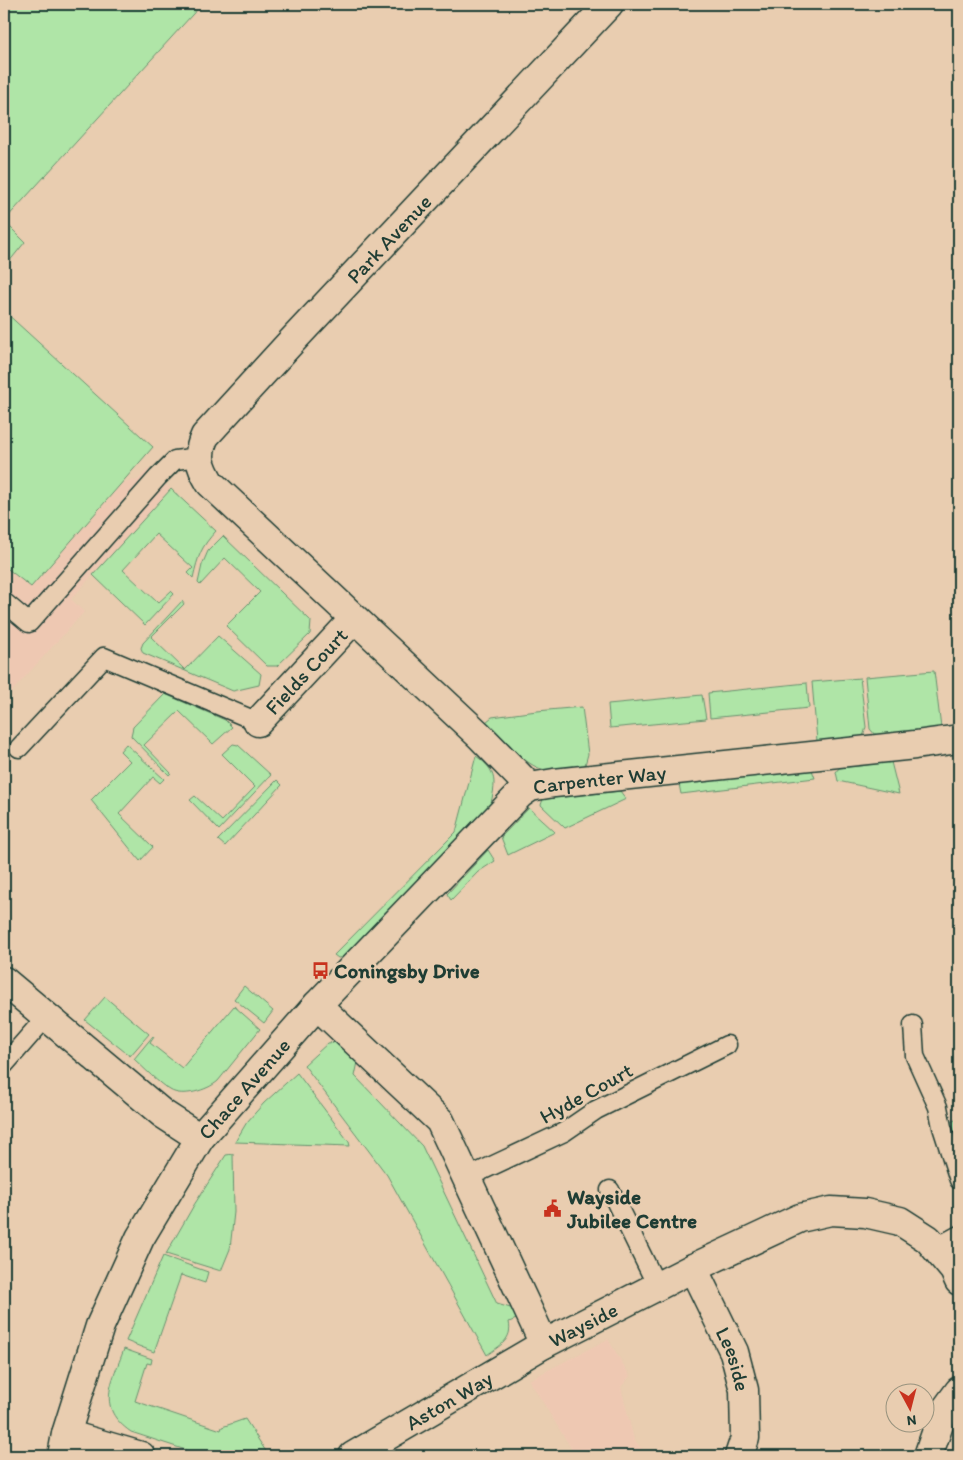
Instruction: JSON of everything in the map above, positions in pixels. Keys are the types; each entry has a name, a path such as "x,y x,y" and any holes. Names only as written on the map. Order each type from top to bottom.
{"street":[{"name":"Park Avenue","path":"200,457 200,447 205,436 220,419 609,4"},
{"name":"Carpenter Way","path":"200,457 203,471 210,483 530,787 959,739"},
{"name":"Fields Court","path":"258,722 354,619"},
{"name":"Chace Avenue","path":"64,1445 100,1326 140,1238 200,1138 317,1005 520,794 530,787"},
{"path":"4,981 162,1114 200,1138"},
{"name":"Wayside","path":"317,1005 440,1121 544,1344 693,1268 800,1218 832,1211 865,1213 900,1221 928,1239 954,1270 959,1281"},
{"name":"Leeside","path":"693,1268 734,1352 744,1390 744,1438 739,1456"},
{"name":"Aston Way","path":"354,1456 544,1344"},
{"path":"928,1456 943,1413 959,1391"},
{"path":"64,1445 141,1456"}],"lane":[{"path":"4,602 29,623 175,460 200,457"},
{"path":"19,748 104,657 258,722"},
{"path":"4,1065 47,1016"},
{"path":"913,1026 915,1056 938,1107 959,1180"},
{"name":"Hyde Court","path":"466,1178 564,1132 596,1110 727,1045"},
{"path":"610,1190 657,1286"},
{"path":"935,1248 959,1235"}],"shaded area":[{"path":"148,469 171,489 71,599 84,612 5,699 4,566 31,586 123,482 138,480"},
{"path":"608,1339 630,1376 621,1387 634,1440 640,1446 645,1456 576,1456 529,1380"}],"green space":[{"path":"4,4 202,4 4,221"},
{"path":"4,221 25,242 4,268"},
{"path":"4,311 153,447 31,587 4,566"},
{"path":"171,489 216,531 201,552 193,578 188,573 193,568 156,534 123,570 158,603 171,591 174,594 145,625 93,575"},
{"path":"223,536 311,621 310,634 277,666 267,666 226,626 260,592 225,558 200,585 198,583 202,565 208,551"},
{"path":"182,601 184,604 151,637 185,670 218,636 261,674 259,685 233,691 143,653 141,648 143,643"},
{"path":"934,671 941,728 876,736 870,729 865,677"},
{"path":"860,678 866,727 863,737 817,741 812,682"},
{"path":"807,683 809,708 710,718 708,693"},
{"path":"165,694 225,720 232,727 213,744 179,711 144,745 171,773 169,775 131,736 133,727"},
{"path":"702,695 706,719 610,728 608,704"},
{"path":"582,707 588,754 585,765 560,770 546,770 530,763 514,751 486,722 492,717"},
{"path":"126,744 164,779 160,783 153,777 119,814 153,847 140,861 91,800 130,761 120,751"},
{"path":"233,744 238,745 271,775 219,830 190,800 195,796 222,821 255,787 222,754"},
{"path":"476,756 492,772 494,784 490,807 344,957 338,958 334,955 456,832"},
{"path":"891,762 899,794 838,781 836,772 839,768"},
{"path":"812,770 815,778 681,794 679,784"},
{"path":"277,780 282,785 225,846 218,840"},
{"path":"620,791 626,799 565,828 541,805 543,799"},
{"path":"529,808 555,832 508,855 501,837"},
{"path":"488,850 495,861 478,872 451,900 447,894"},
{"path":"244,986 273,1011 264,1023 234,999"},
{"path":"105,997 149,1034 130,1056 85,1020"},
{"path":"234,1006 260,1029 214,1084 195,1092 175,1092 161,1084 134,1059 153,1036 150,1043 182,1068"},
{"path":"336,1042 358,1062 355,1076 422,1146 497,1304 514,1309 519,1318 509,1322 510,1328 507,1338 487,1355 387,1175 304,1065 328,1043"},
{"path":"297,1073 349,1142 350,1146 235,1142 247,1122 264,1103"},
{"path":"959,1118 959,1145 951,1122"},
{"path":"233,1154 234,1212 230,1249 221,1271 166,1254 226,1155"},
{"path":"163,1256 208,1272 205,1283 181,1275 154,1352 126,1341"},
{"path":"124,1349 152,1359 151,1364 147,1363 135,1401 221,1430 222,1427 245,1419 269,1456 204,1456 131,1432 120,1423 113,1413 110,1404 111,1384"}],"place":[{"name":"Coningsby Drive","path":"320,970"},
{"name":"Wayside Jubilee Centre","path":"553,1208"}]}
